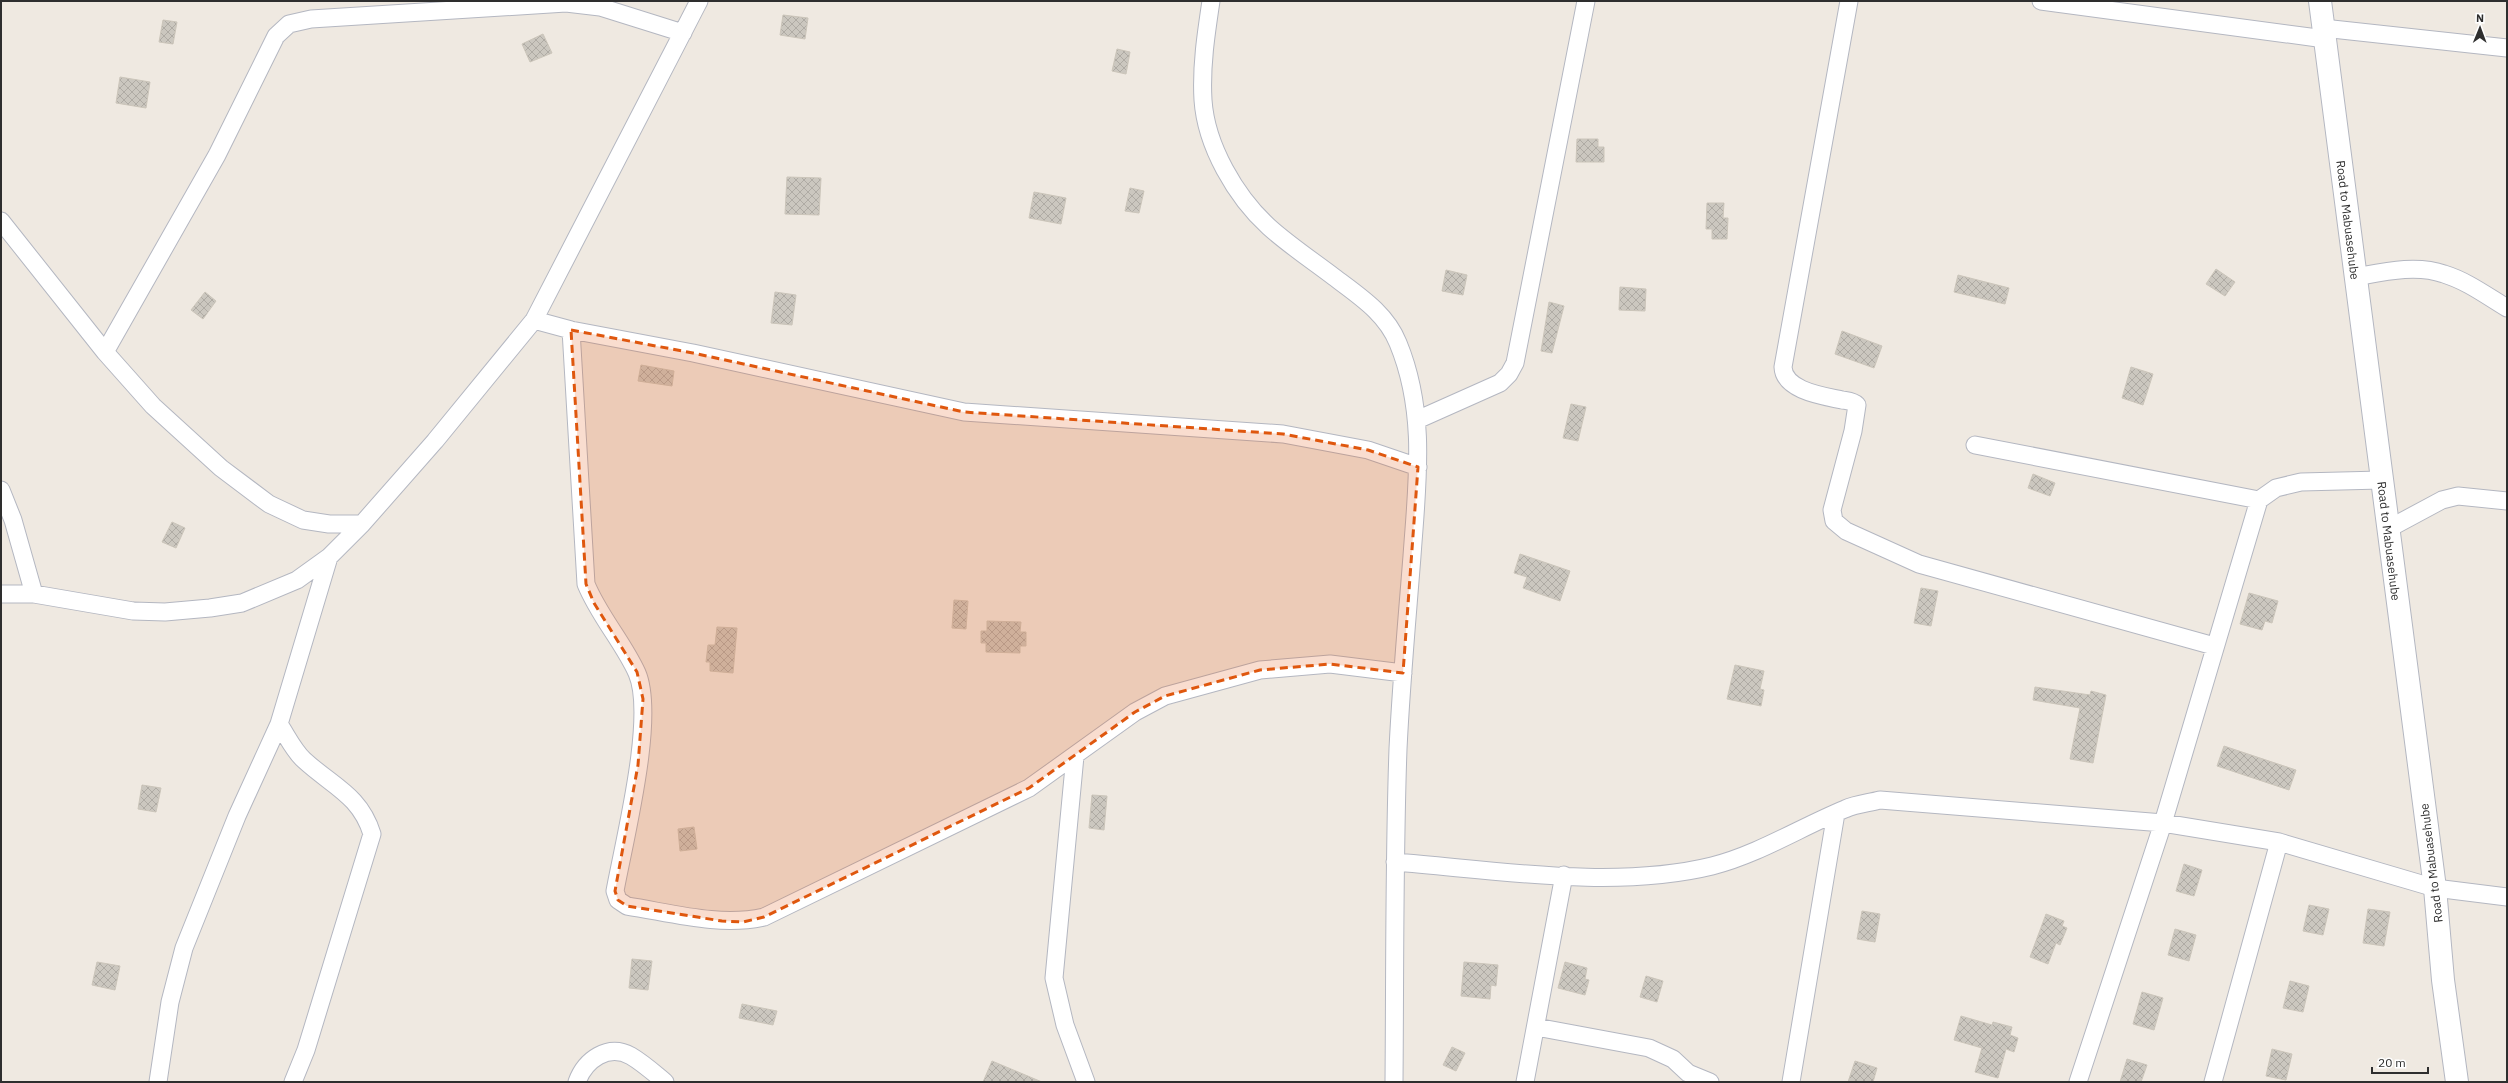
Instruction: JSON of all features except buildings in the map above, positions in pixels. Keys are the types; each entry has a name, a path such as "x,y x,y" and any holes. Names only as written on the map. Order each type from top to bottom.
{"main road":[{"name":"Road to Mabuasehube","path":"2320,1 2435,888 2443,980 2456,1082"}],"street":[{"path":"1,594 34,594 133,611 165,612 210,608 242,603 290,583 329,557 362,524 435,441 534,320 699,1"},
{"path":"1211,1 1203,67 1203,103 1212,137 1222,164 1251,209 1270,228 1365,300 1384,318 1399,343 1408,372 1417,420 1418,467 1403,674 1395,862 1394,1082"},
{"path":"1417,420 1500,383 1509,374 1515,363 1586,1"},
{"path":"1849,1 1783,367 1784,375 1789,382 1800,388 1857,405 1853,431 1832,510 1834,521 1846,531 1919,564 2012,592 2214,646"},
{"path":"2041,1 2324,34 2507,48"},
{"path":"104,352 216,155 276,36 289,24 311,19 566,3 600,7 682,33"},
{"path":"1,221 104,352 153,406 221,468 269,504 303,520 329,524 362,524"},
{"path":"2355,278 2392,270 2425,270 2443,273 2467,284 2507,308"},
{"path":"534,320 571,330 693,353 964,412 1282,434 1362,449 1418,467"},
{"path":"571,330 586,584 594,604 637,672 643,699 642,734 638,765 615,891 618,900 627,906 722,921 744,922 764,918 1029,788 1135,712 1165,696 1260,670 1330,664 1403,674"},
{"path":"1975,445 2259,500"},
{"path":"2078,1082 2163,823 2214,646 2259,500 2276,488 2301,482 2381,480"},
{"path":"1,490 13,520 34,594"},
{"path":"2388,530 2442,500 2458,496 2507,501"},
{"path":"158,1082 170,1002 184,948 237,816 279,724 329,557"},
{"path":"279,724 303,759 357,803 367,818 372,834 306,1050 293,1082"},
{"path":"1075,756 1054,978 1065,1025 1086,1082"},
{"path":"1395,862 1594,878 1650,876 1712,866 1767,846 1836,813 1880,800 2163,823 2279,842 2435,888 2507,897"},
{"path":"1791,1082 1836,813"},
{"path":"2213,1082 2279,842"},
{"path":"1526,1082 1564,875"},
{"path":"1536,1027 1649,1048 1673,1059 1688,1073 1710,1082"},
{"path":"578,1082 580,1074 592,1059 605,1052 620,1052 630,1055 665,1082"}],"highlighted area":[{"path":"571,330 693,353 964,412 1283,434 1368,450 1418,467 1403,673 1330,664 1260,670 1165,696 1135,712 1029,788 764,917 743,922 722,921 627,906 618,900 615,891 638,765 643,699 637,672 594,603 586,584"}]}
